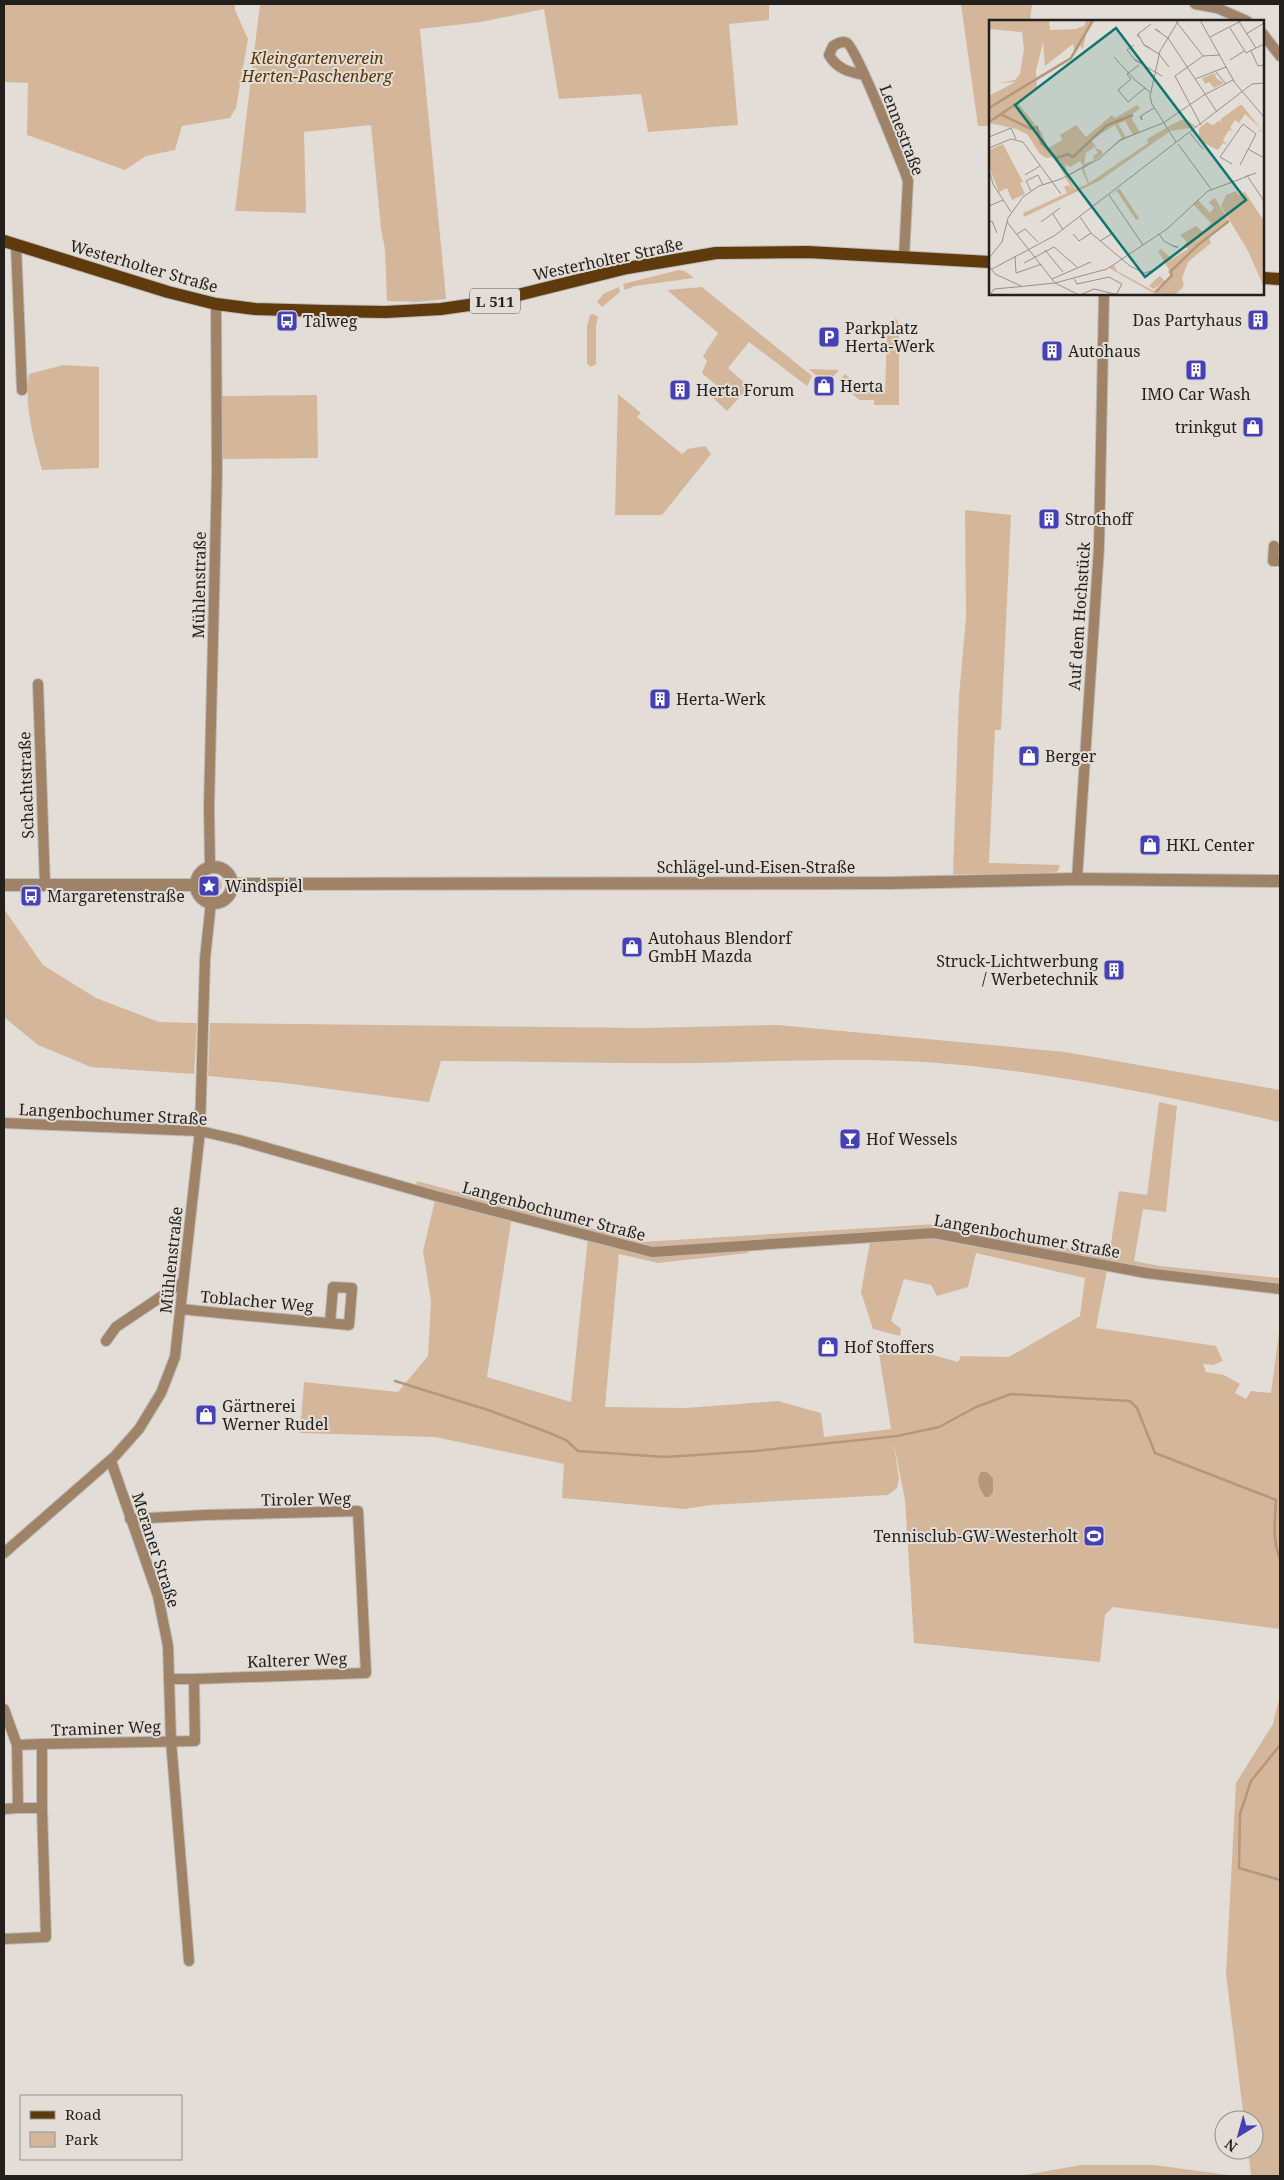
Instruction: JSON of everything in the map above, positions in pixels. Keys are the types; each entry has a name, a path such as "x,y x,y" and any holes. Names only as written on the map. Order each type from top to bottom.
{"main road":[{"name":"Westerholter Straße","path":"4,241 168,292 216,304 255,309 326,311 385,312 441,309 490,302 627,268 716,253 808,252 989,262"},
{"path":"1264,278 1280,279"}],"street":[{"path":"1195,4 1217,8 1245,20"},
{"path":"1264,35 1280,56"},
{"name":"Lennestraße","path":"864,75 908,181 904,257"},
{"path":"16,244 22,390"},
{"name":"Auf dem Hochstück","path":"1077,879 1099,547 1104,295"},
{"name":"Mühlenstraße","path":"210,867 209,807 217,472 216,304"},
{"path":"1274,546 1274,561 1280,562"},
{"name":"Schachtstraße","path":"38,684 45,885"},
{"path":"210,867 217,867 225,871 229,875 232,884 225,899 211,902 201,897 195,885 199,874 210,867"},
{"name":"Schlägel-und-Eisen-Straße","path":"232,884 872,883 1077,879 1280,881"},
{"path":"4,885 195,885"},
{"name":"Mühlenstraße","path":"4,1553 111,1461 138,1429 161,1392 175,1357 200,1130 206,959 211,902"},
{"name":"Langenbochumer Straße","path":"4,1123 200,1130 512,1216 652,1252 934,1233 1146,1273 1280,1289"},
{"path":"106,1341 116,1328 184,1282"},
{"name":"Toblacher Weg","path":"181,1309 330,1323"},
{"name":"Meraner Straße","path":"111,1461 158,1596 168,1646 171,1741 189,1961"},
{"name":"Tiroler Weg","path":"130,1519 358,1511 364,1637"},
{"name":"Kalterer Weg","path":"194,1679 366,1673 364,1637"},
{"path":"169,1679 194,1679 195,1740 171,1741"},
{"path":"4,1709 16,1745 18,1808"},
{"name":"Traminer Weg","path":"16,1745 171,1741"},
{"path":"4,1939 46,1937 42,1744"},
{"path":"4,1809 42,1808"}],"green space":[{"path":"4,4 235,4 235,10 248,39 236,108 230,118 182,126 175,150 146,156 125,170 27,135 28,83 4,82"},
{"name":"Kleingartenverein Herten-Paschenberg","path":"260,4 769,4 769,20 729,24 738,125 648,132 641,94 559,99 544,9 481,22 420,29 446,299 418,302 387,301 385,249 381,229 371,125 304,132 306,213 235,211"},
{"path":"961,4 1032,4 1030,20 989,20 989,126 978,126"},
{"path":"679,270 685,271 694,278 635,286 625,290 623,284"},
{"path":"619,287 620,292 602,307 597,302 603,294"},
{"path":"702,287 812,376 807,386 749,342 728,368 749,387 727,411 710,395 717,386 702,373 707,361 703,356 718,333 667,290"},
{"path":"593,314 598,317 596,326 596,364 591,367 587,364 587,326 590,315"},
{"path":"896,318 899,324 899,405 874,405 874,400 859,400 839,381 845,374 864,391 885,392 887,334 888,329"},
{"path":"63,365 99,367 99,468 42,470 29,411 29,374"},
{"path":"809,369 839,370 833,377 818,377"},
{"path":"618,394 641,413 637,417 682,454 688,449 705,446 711,454 662,515 615,515"},
{"path":"317,395 318,458 221,459 221,396"},
{"path":"965,510 1011,515 1001,730 995,730 989,863 1060,865 1058,871 1051,874 953,874 959,696 966,618"},
{"path":"209,876 217,876 222,881 220,892 209,894 204,889 204,881"},
{"path":"4,909 43,965 96,998 159,1022 197,1023 194,1074 91,1067 38,1045 4,1017"},
{"path":"210,1023 643,1028 778,1025 1065,1052 1280,1090 1280,1122 1165,1097 1049,1076 972,1066 868,1060 696,1063 441,1061 429,1102 284,1083 208,1076"},
{"path":"1159,1102 1177,1106 1166,1212 1143,1209 1134,1261 1160,1266 1280,1278 1280,1289 1108,1265 1096,1328 1216,1346 1223,1361 1213,1365 1203,1364 1206,1372 1224,1375 1240,1384 1235,1393 1246,1399 1251,1391 1271,1393 1280,1325 1280,1629 1113,1607 1105,1615 1100,1662 914,1643 905,1500 893,1440 899,1478 897,1488 888,1495 711,1505 684,1509 562,1498 564,1464 435,1437 300,1433 304,1382 398,1392 428,1356 431,1301 423,1251 436,1196 415,1190 417,1181 641,1242 936,1224 1109,1256 1119,1191 1147,1195","holes":["512,1216 588,1237 571,1402 487,1377","871,1237 861,1292 873,1329 900,1336 901,1329 891,1321 904,1279 931,1285 937,1296 968,1287 976,1253 1085,1278 1080,1316 1009,1357 961,1356 958,1362 919,1351 878,1347 891,1429 824,1437 821,1413 778,1401 686,1408 605,1407 619,1254 658,1263 748,1253 748,1244"]},
{"path":"1280,1695 1280,2176 1251,2176 1249,2160 1264,2160 1264,2110 1243,2110 1226,1974 1236,1783 1273,1724"},
{"path":"1081,2165 1154,2165 1236,2176 1019,2176"}],"shaded area":[{"path":"981,1472 987,1472 993,1478 993,1492 989,1497 985,1497 979,1485 978,1479"}],"waterway":[{"path":"395,1381 488,1410 547,1432 566,1440 578,1451 665,1457 756,1451 897,1436 939,1427 976,1407 1011,1394 1130,1401 1137,1408 1155,1453 1276,1500 1275,1537 1280,1559"},
{"path":"1280,1745 1251,1781 1240,1814 1239,1868 1280,1880"}],"place":[{"name":"Das Partyhaus","path":"1258,320"},
{"name":"Talweg","path":"287,321"},
{"name":"Parkplatz Herta-Werk","path":"829,337"},
{"name":"Autohaus","path":"1052,351"},
{"name":"IMO Car Wash","path":"1196,370"},
{"name":"Herta","path":"824,386"},
{"name":"Herta Forum","path":"680,390"},
{"name":"trinkgut","path":"1253,427"},
{"name":"Strothoff","path":"1049,519"},
{"name":"Herta-Werk","path":"660,699"},
{"name":"Berger","path":"1029,756"},
{"name":"HKL Center","path":"1150,845"},
{"name":"Windspiel","path":"209,886"},
{"name":"Margaretenstraße","path":"31,896"},
{"name":"Autohaus Blendorf GmbH Mazda","path":"632,947"},
{"name":"Struck-Lichtwerbung / Werbetechnik","path":"1114,970"},
{"name":"Hof Wessels","path":"850,1139"},
{"name":"Hof Stoffers","path":"828,1347"},
{"name":"Gärtnerei Werner Rudel","path":"206,1415"},
{"name":"Tennisclub-GW-Westerholt","path":"1094,1536"}]}
